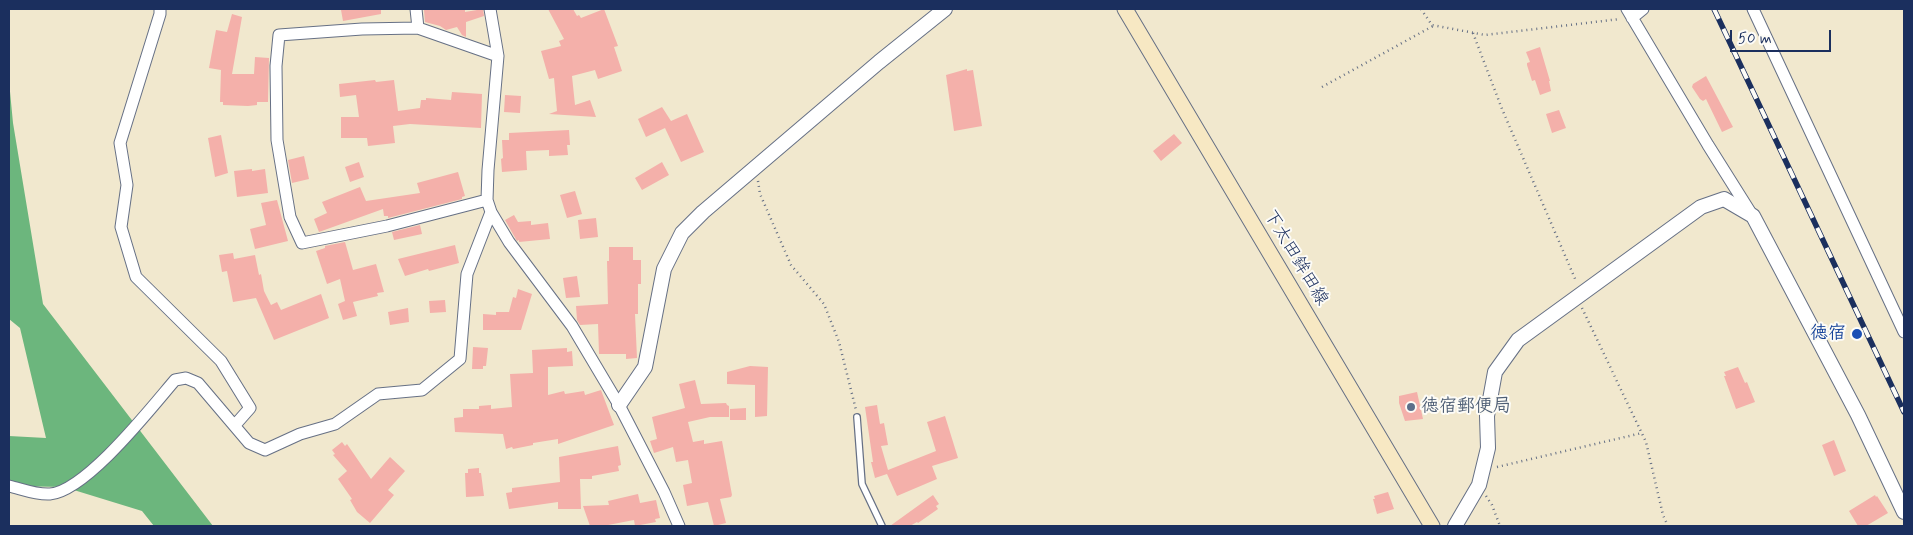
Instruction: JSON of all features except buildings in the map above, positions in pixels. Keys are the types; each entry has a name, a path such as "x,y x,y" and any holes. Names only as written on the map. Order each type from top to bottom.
{"main road":[{"name":"下太田鉾田線","path":"1125,9 1432,526"}],"street":[{"path":"160,9 120,143 127,185 121,227 136,277 221,361 250,408 235,425"},
{"path":"416,9 418,28"},
{"path":"490,9 498,56 487,200 490,212 509,242 572,326 619,405 680,526"},
{"path":"619,405 645,367 664,269 682,233 703,212 879,62 945,9"},
{"path":"1643,9 1630,13 1708,145 1753,216 1854,406 1904,512"},
{"path":"1753,9 1904,332"},
{"path":"487,200 387,226 302,243 290,217 277,140 276,66 279,34 362,29 418,28 498,56"},
{"path":"1455,526 1481,478 1488,448 1486,416 1495,372 1518,340 1701,207 1724,199 1753,216"},
{"path":"9,486 38,494 52,494 86,476 112,452 175,380 186,378 198,383 250,443 265,450 300,434 335,424 378,394 422,390 460,359 468,274 490,212"}],"lane":[{"path":"857,417 862,484 882,526"}],"path":[{"path":"1421,9 1432,25 1485,35 1630,13"},
{"path":"1322,87 1435,25"},
{"path":"1473,33 1502,110 1579,296 1646,442 1662,516 1668,526"},
{"path":"755,168 760,194 791,265 824,304 839,342 857,417"},
{"path":"1500,526 1481,478 1642,433"}],"green space":[{"path":"9,81 13,123 43,304 213,526 154,526 142,511 64,487 9,486 9,436 46,438 20,328 9,319"}],"railway":[{"path":"1714,9 1904,412"}],"place":[{"name":"徳宿","path":"1857,334"},
{"name":"徳宿郵便局","path":"1411,407"}]}
